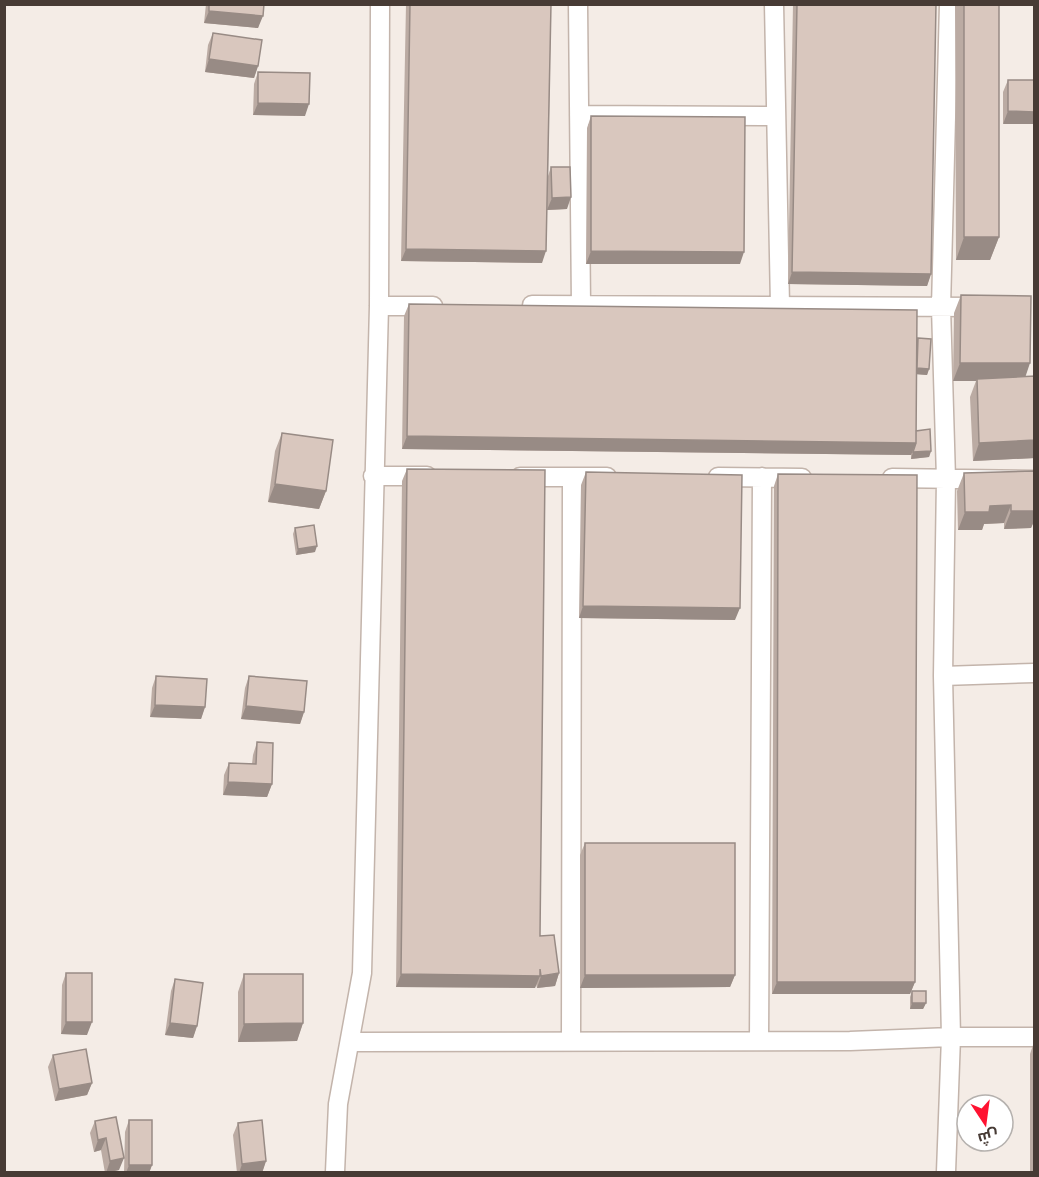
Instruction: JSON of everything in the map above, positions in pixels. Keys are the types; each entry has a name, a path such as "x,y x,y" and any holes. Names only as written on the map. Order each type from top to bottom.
{"street":[{"path":"335,1173 338,1104 362,973 379,306 380,4"},
{"path":"578,4 581,305"},
{"path":"774,4 780,306"},
{"path":"946,1173 951,1037 943,676 946,479 941,307 949,4"},
{"path":"579,115 776,116"},
{"path":"379,306 450,306"},
{"path":"510,306 999,307"},
{"path":"373,476 443,476"},
{"path":"502,477 620,477"},
{"path":"571,1041 572,477"},
{"path":"703,477 820,478"},
{"path":"759,1041 762,477"},
{"path":"877,478 1035,480"},
{"path":"943,676 1035,673"},
{"path":"351,1042 759,1041 1035,1037"}],"building":[{"path":"209,4 264,4 263,16 209,11"},
{"path":"410,4 551,4 546,251 406,249"},
{"path":"797,4 936,4 931,274 792,272"},
{"path":"964,4 999,4 999,237 964,237"},
{"path":"213,33 262,40 258,66 209,59"},
{"path":"258,72 310,73 309,104 258,103"},
{"path":"1008,80 1035,80 1035,112 1008,111"},
{"path":"591,116 745,117 744,252 591,251"},
{"path":"551,167 570,167 571,197 552,198"},
{"path":"961,295 1031,296 1030,363 960,363"},
{"path":"409,304 917,310 916,443 407,436"},
{"path":"918,338 931,339 929,369 917,368"},
{"path":"1035,376 1035,440 979,443 977,379"},
{"path":"930,429 931,451 913,452 916,431"},
{"path":"282,433 333,440 326,491 275,484"},
{"path":"407,469 545,470 540,936 554,935 559,973 541,976 540,969 540,976 401,974"},
{"path":"1035,471 1035,511 1011,511 1011,505 990,506 989,512 965,512 964,473"},
{"path":"586,472 742,475 740,608 583,606"},
{"path":"778,474 917,475 915,982 777,982"},
{"path":"314,525 317,546 298,549 295,528"},
{"path":"156,676 207,679 205,707 155,705"},
{"path":"249,676 307,681 304,712 246,706"},
{"path":"257,742 273,743 272,784 228,782 229,763 256,764"},
{"path":"585,843 735,843 735,975 585,975"},
{"path":"66,973 92,973 92,1022 66,1022"},
{"path":"244,974 303,974 303,1023 244,1024"},
{"path":"175,979 203,983 197,1026 170,1023"},
{"path":"912,991 926,991 926,1003 912,1003"},
{"path":"1035,1042 1035,1173 1034,1173"},
{"path":"86,1049 92,1083 59,1089 53,1055"},
{"path":"116,1117 124,1158 110,1161 106,1138 98,1140 95,1121"},
{"path":"129,1120 152,1120 152,1165 129,1165"},
{"path":"262,1120 266,1161 242,1164 238,1123"}]}
